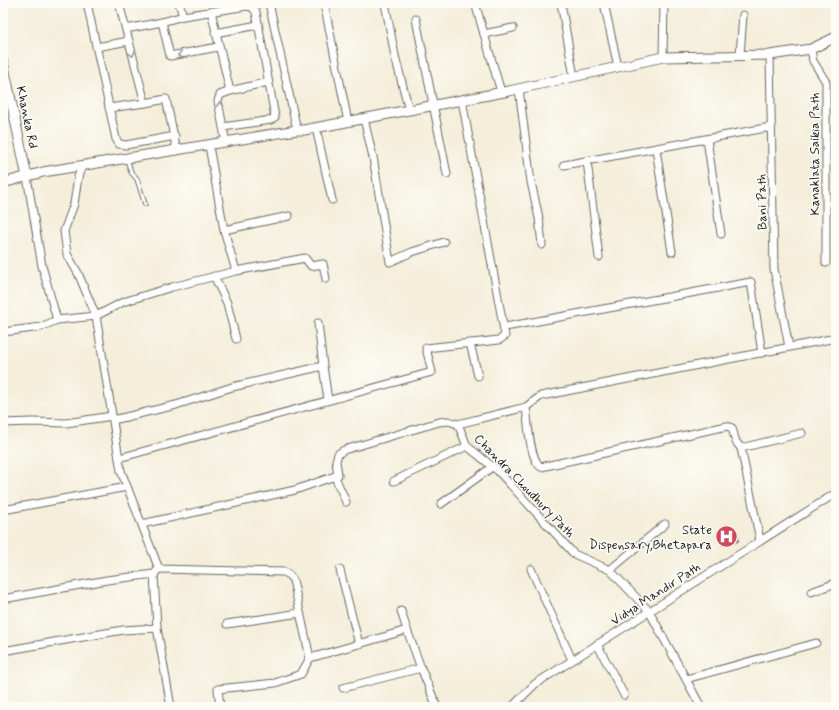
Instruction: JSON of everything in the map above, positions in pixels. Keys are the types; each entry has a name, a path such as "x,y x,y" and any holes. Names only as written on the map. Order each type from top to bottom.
{"street":[{"path":"87,3 109,108 119,144 126,145 175,136"},
{"path":"119,3 145,102"},
{"path":"179,3 183,16"},
{"path":"269,3 297,130"},
{"path":"324,3 348,122"},
{"path":"385,3 395,56 409,110"},
{"path":"475,3 501,92"},
{"path":"561,3 574,77"},
{"path":"604,3 618,67"},
{"path":"663,57 664,3"},
{"path":"126,29 211,11 247,6 252,7 256,12 275,117 272,120 224,127"},
{"path":"211,11 218,47 230,91"},
{"path":"740,55 743,14"},
{"path":"416,19 447,174"},
{"path":"162,22 170,56 218,47"},
{"path":"215,33 258,25"},
{"path":"484,34 513,28"},
{"path":"3,183 82,166 364,119 519,89 663,57 770,55 811,49 836,37"},
{"path":"96,47 129,41"},
{"name":"Kanaklata Saikia Path","path":"811,49 813,61 826,82 826,263"},
{"name":"Bani Path","path":"770,55 774,269 789,347"},
{"name":"Khanka Rd","path":"3,62 27,177"},
{"path":"226,143 218,101 220,95 230,91 268,82"},
{"path":"519,89 531,182 539,218 542,245"},
{"path":"109,108 166,100 175,136 177,151"},
{"path":"119,458 432,372 426,348 499,340 505,336 505,327 462,100"},
{"path":"364,119 373,157 390,262 412,252 444,242"},
{"path":"564,165 771,127"},
{"path":"316,128 332,200"},
{"path":"707,139 721,234"},
{"path":"209,146 224,230 236,271"},
{"path":"656,148 672,252"},
{"path":"587,161 599,257"},
{"path":"82,166 78,177 74,204 64,231 68,254 78,273 96,316 121,471 142,524 156,571 157,628 171,707"},
{"path":"27,177 42,266 56,320"},
{"path":"224,230 289,216"},
{"path":"3,332 41,327 56,320 96,316 123,302 214,276 305,258 311,266 322,264 326,279"},
{"path":"214,276 226,303 236,339"},
{"path":"505,327 751,282 762,353"},
{"path":"318,323 328,400"},
{"name":"Chandra Choudhury Path","path":"701,707 649,611 610,570 574,554 492,467 467,446 458,424 526,407 541,396 836,338"},
{"path":"470,343 478,376"},
{"path":"3,423 66,423 112,418 176,405 232,388 323,366"},
{"path":"526,407 529,436 535,459 541,467 727,426 732,428 736,442 740,448 760,540"},
{"path":"142,524 295,490 338,475 336,461 338,454 344,450 439,422 448,421 458,424"},
{"path":"740,448 802,433"},
{"path":"394,481 467,446"},
{"path":"441,504 492,467"},
{"path":"335,477 346,502"},
{"path":"3,510 127,487"},
{"name":"Vidya Mandir Path","path":"512,707 535,684 836,493"},
{"path":"610,570 665,524"},
{"path":"530,569 572,660"},
{"path":"340,570 359,644"},
{"path":"3,599 156,571 284,572 288,574 293,580 310,658 301,674 275,683 218,689 220,707"},
{"path":"811,592 836,583"},
{"path":"401,611 421,668 437,707"},
{"path":"227,624 300,613"},
{"path":"3,651 123,630 157,628"},
{"path":"310,658 407,630"},
{"path":"686,679 816,643"},
{"path":"597,644 624,695"},
{"path":"343,688 421,668"}],"lane":[{"path":"127,159 131,173 137,180 145,204"}],"building":[{"path":"736,530 738,541 722,545 719,534"}],"place":[{"name":"State Dispensary,Bhetapara","path":"727,536"}]}
